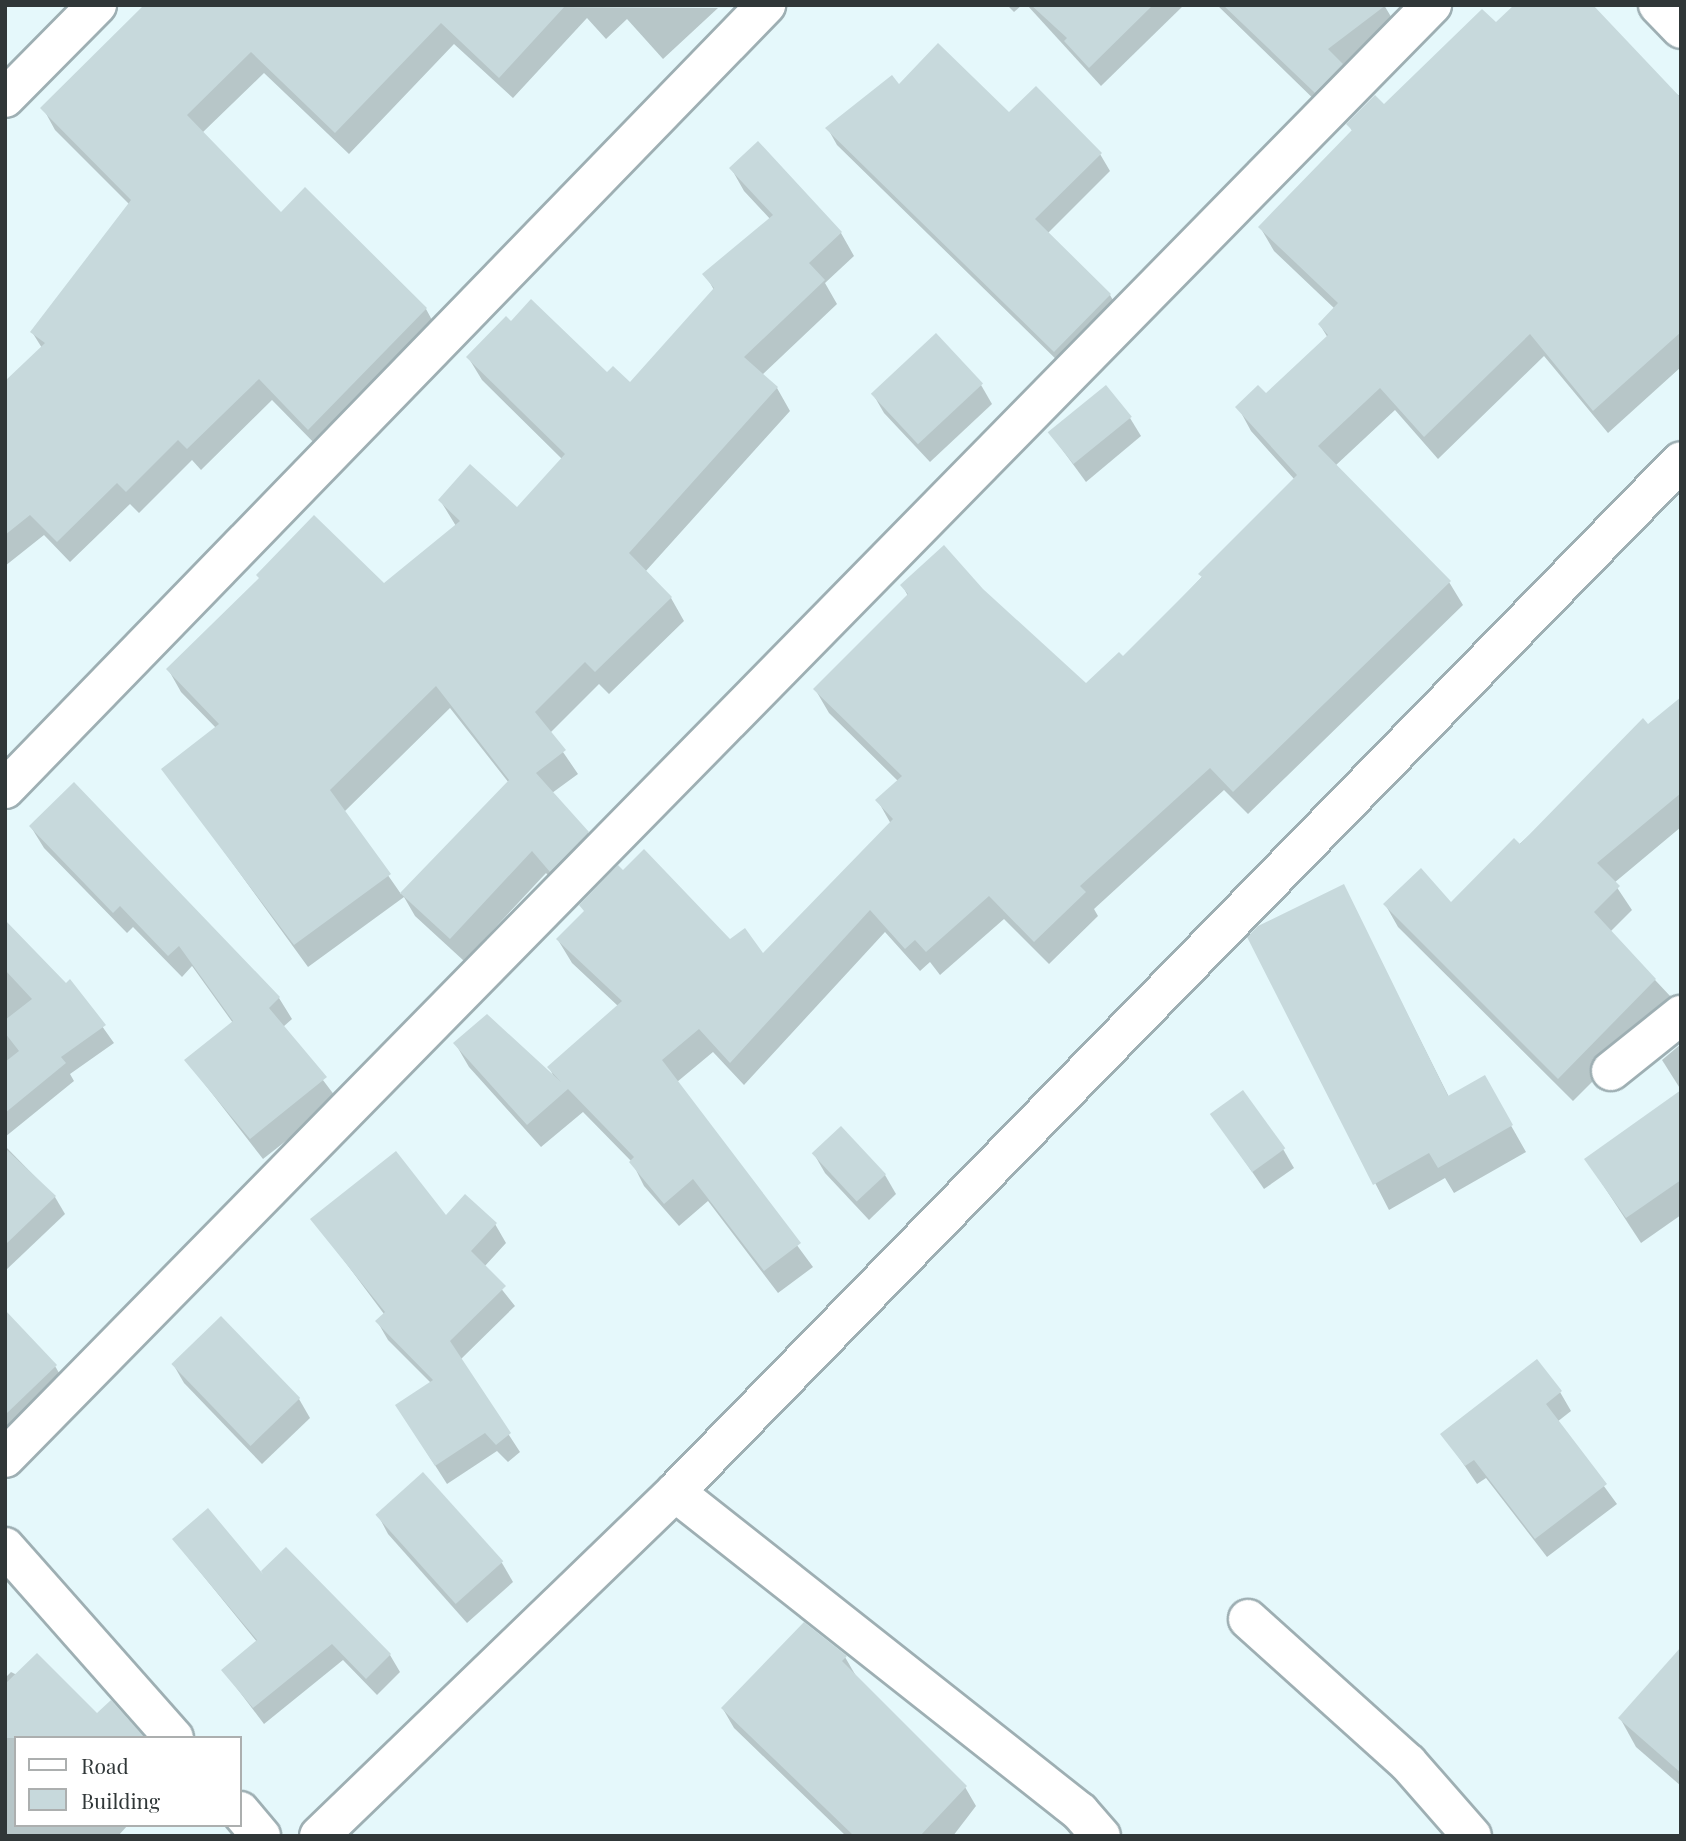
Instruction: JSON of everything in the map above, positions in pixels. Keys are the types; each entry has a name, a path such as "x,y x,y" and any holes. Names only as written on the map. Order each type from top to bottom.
{"street":[{"path":"5,98 97,5"},
{"path":"5,789 766,5"},
{"path":"5,1458 1432,5"},
{"path":"1658,5 1681,29"},
{"path":"319,1836 675,1492 1681,461"},
{"path":"1611,1071 1681,1015"},
{"path":"675,1492 1080,1812 1101,1836"},
{"path":"5,1547 172,1736"},
{"path":"1248,1619 1408,1763 1472,1836"},
{"path":"242,1813 261,1836"}],"building":[{"path":"144,5 566,5 499,78 441,23 335,133 251,52 187,115 281,212 305,187 427,308 308,430 259,379 187,449 178,440 126,492 117,483 57,542 30,515 5,535 5,381 45,343 30,332 131,200 40,108"},
{"path":"1031,5 1153,5 1089,68 1064,41 1067,38"},
{"path":"1223,5 1386,5 1328,49 1343,64 1315,93"},
{"path":"1514,5 1593,5 1681,98 1681,332 1593,411 1530,334 1424,437 1380,388 1318,446 1451,581 1233,792 1210,768 1080,886 1086,892 1034,942 989,896 926,952 915,940 905,949 870,910 730,1063 699,1029 662,1060 801,1243 764,1271 693,1179 664,1204 629,1162 634,1157 568,1089 527,1125 453,1043 487,1014 561,1082 547,1067 622,1001 556,939 584,911 579,905 618,865 623,870 644,849 730,939 745,928 763,953 893,819 875,800 902,776 813,689 908,594 900,585 944,545 983,589 1086,683 1119,652 1123,656 1202,577 1198,574 1297,475 1235,407 1258,385 1266,393 1328,335 1318,324 1338,303 1258,227 1352,130 1346,124 1375,95 1384,104 1482,9 1496,22"},
{"path":"938,43 1009,112 1036,86 1102,153 1035,219 1111,294 1054,352 825,128 892,75 899,84"},
{"path":"758,141 842,232 809,263 825,280 744,357 778,387 629,553 672,597 595,672 585,662 535,712 566,750 536,773 589,832 550,872 532,851 450,939 400,893 509,780 436,686 330,790 391,874 294,945 161,769 219,724 166,669 259,578 256,575 314,515 384,583 460,521 438,500 470,464 517,507 565,454 466,357 506,316 511,321 531,299 607,372 613,366 630,382 714,288 702,274 773,215 729,168"},
{"path":"936,333 983,383 918,444 871,394"},
{"path":"1106,385 1132,417 1074,464 1048,432"},
{"path":"1681,697 1681,793 1597,863 1620,886 1594,912 1656,979 1558,1079 1383,904 1421,868 1451,902 1514,838 1520,844 1643,718 1648,724"},
{"path":"74,782 280,997 269,1008 327,1077 250,1139 184,1060 233,1021 179,946 168,956 120,906 113,913 29,826"},
{"path":"1344,884 1448,1096 1485,1075 1513,1125 1438,1168 1429,1153 1373,1185 1247,937 1258,926"},
{"path":"5,920 66,983 70,979 106,1025 61,1057 66,1063 5,1113 5,1062 19,1051 5,1033 5,1020 32,999 5,970"},
{"path":"1243,1090 1285,1148 1252,1172 1210,1114"},
{"path":"1681,1090 1681,1180 1626,1218 1584,1159"},
{"path":"841,1126 886,1174 857,1202 812,1153"},
{"path":"5,1148 56,1196 5,1245"},
{"path":"396,1151 446,1215 465,1194 497,1223 471,1251 506,1286 450,1341 511,1433 496,1445 485,1433 435,1466 395,1405 433,1380 375,1321 385,1312 310,1219"},
{"path":"5,1310 57,1365 5,1415"},
{"path":"221,1316 300,1398 251,1446 171,1364"},
{"path":"1537,1359 1562,1391 1546,1404 1607,1484 1535,1539 1474,1460 1465,1466 1440,1434"},
{"path":"423,1472 503,1561 456,1604 375,1515"},
{"path":"208,1508 263,1574 261,1571 286,1547 391,1654 366,1679 332,1644 253,1708 221,1670 257,1640 172,1539"},
{"path":"804,1622 847,1656 842,1661 967,1786 920,1836 854,1836 721,1708"},
{"path":"1681,1647 1681,1773 1618,1718"},
{"path":"37,1653 97,1713 111,1700 143,1736 5,1738 5,1684"}]}
